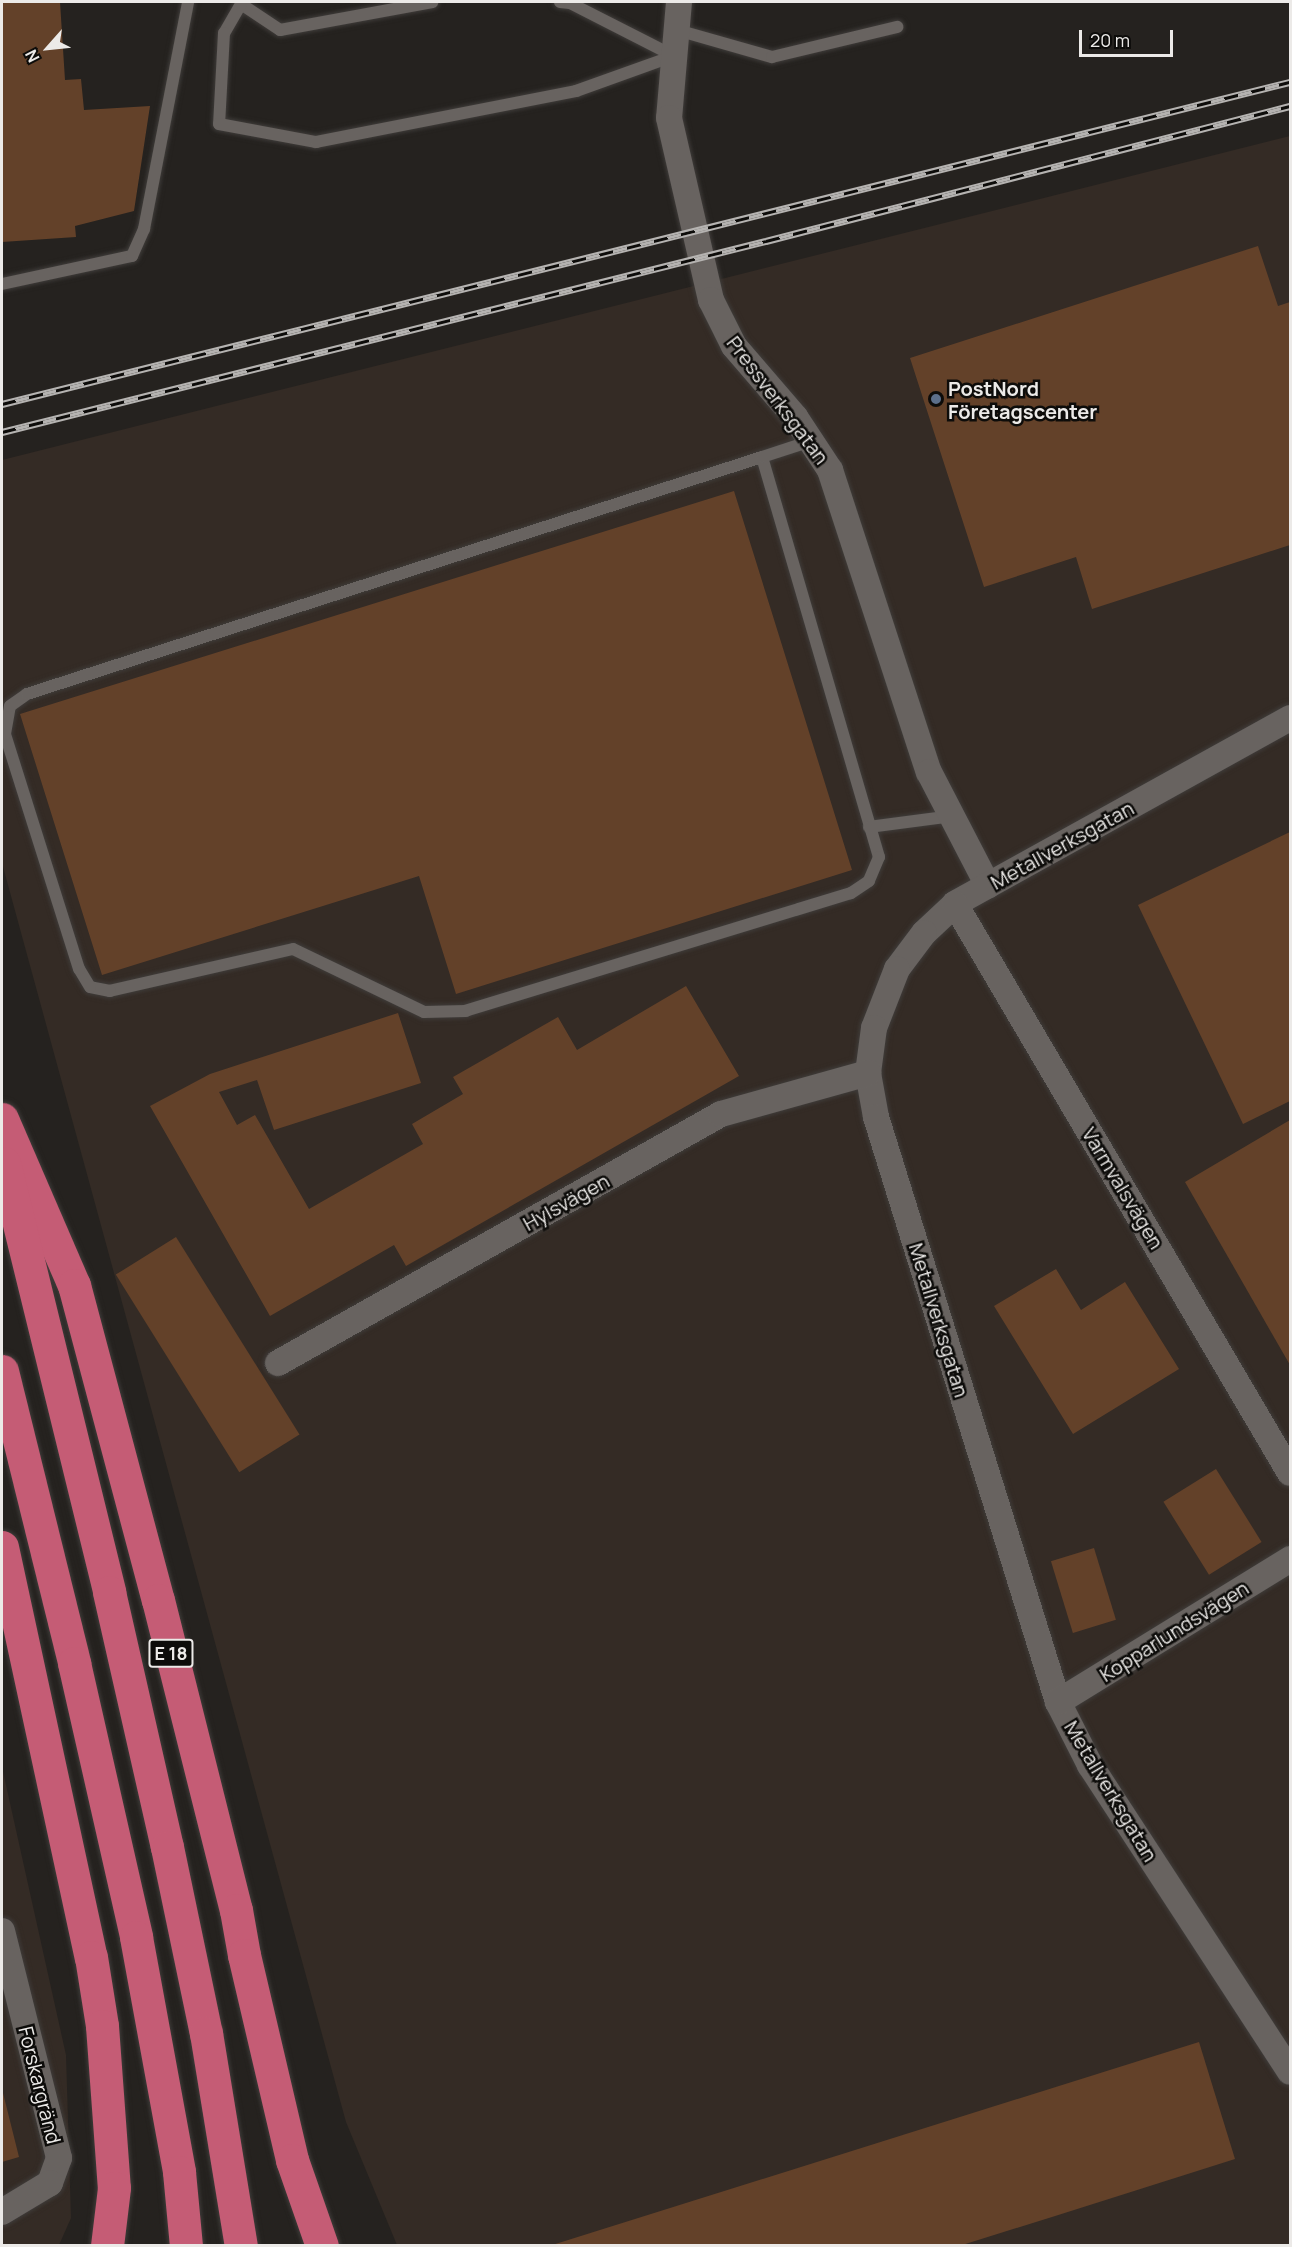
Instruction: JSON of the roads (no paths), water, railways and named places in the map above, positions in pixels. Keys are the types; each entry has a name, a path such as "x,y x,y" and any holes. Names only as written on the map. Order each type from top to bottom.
{"highway":[{"name":"E 18","path":"2,1119 74,1285 158,1600 236,1910 244,1955 292,2160 322,2246"},
{"name":"E 18","path":"2,1154 104,1569 168,1847 206,2033 241,2246"},
{"path":"2,1371 74,1663 136,1936 177,2161 186,2246"},
{"path":"2,1546 89,1948 102,2026 114,2188 107,2246"}],"street":[{"name":"Pressverksgatan","path":"679,2 669,118 711,300 735,346 795,417 830,470 929,772 988,886"},
{"name":"Metallverksgatan","path":"1290,718 955,904 924,933 897,969 874,1028 868,1073 876,1117 1058,1702 1090,1765 1290,2072"},
{"name":"Varmvalsvägen","path":"955,904 1290,1473"},
{"name":"Hylsvägen","path":"278,1364 722,1114 868,1073"},
{"name":"Kopparlundsvägen","path":"1058,1702 1290,1559"},
{"name":"Forskargränd","path":"2,1931 58,2158 51,2183 2,2212"}],"lane":[{"path":"2,284 132,256 144,230 188,2"},
{"path":"432,2 280,30 242,3 224,33 219,124 316,142 576,91 674,56"},
{"path":"560,2 570,3 674,56"},
{"path":"677,30 772,57 897,27"},
{"path":"762,457 879,857 869,881 851,893 466,1011 424,1012 293,949 110,991 90,987 79,969 5,734 10,706 27,694 811,441"},
{"path":"869,827 952,816"}],"railway":[{"path":"2,404 1290,82"},
{"path":"2,432 766,241 1290,106"}],"place":[{"name":"PostNord Företagscenter","path":"936,399"}]}
